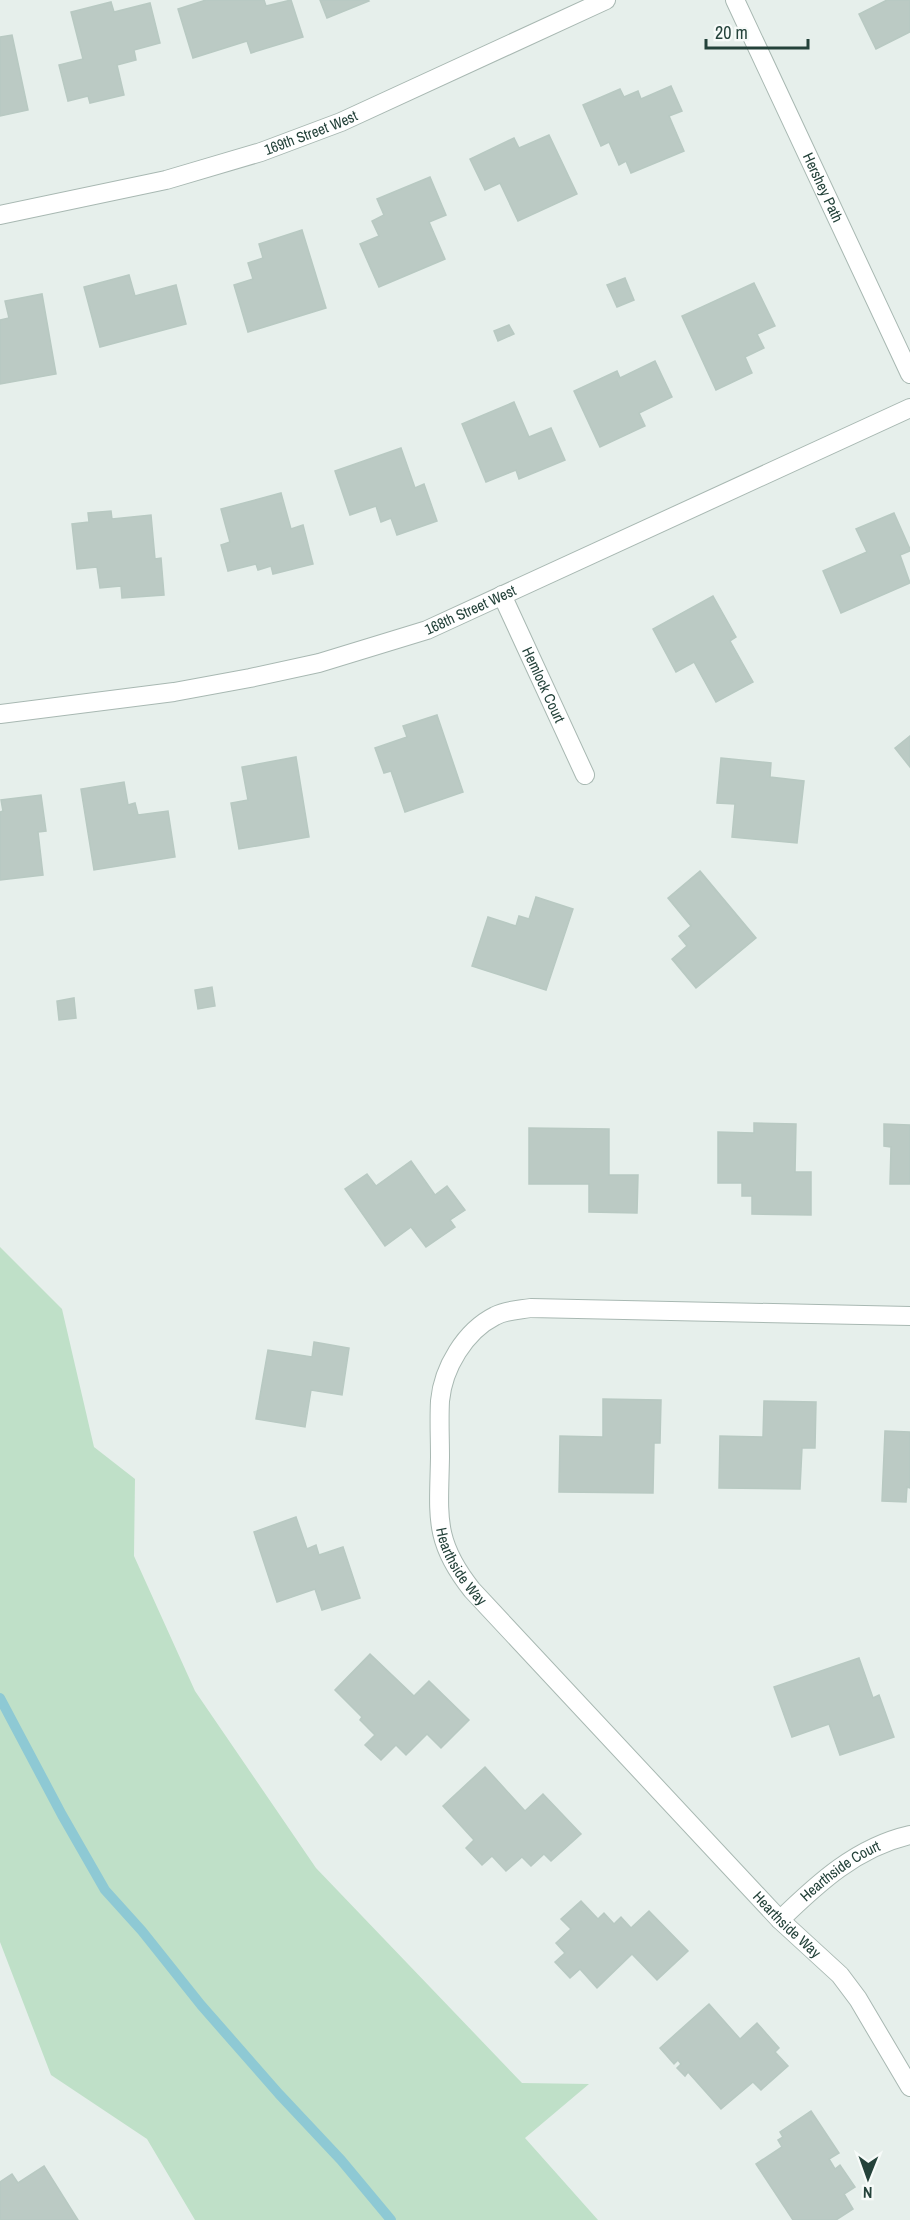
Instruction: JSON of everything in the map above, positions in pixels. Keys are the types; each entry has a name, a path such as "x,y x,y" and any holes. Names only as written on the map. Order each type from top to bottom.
{"street":[{"name":"169th Street West","path":"0,215 166,180 261,152 341,122 606,0"},
{"name":"Hershey Path","path":"735,0 910,374"},
{"name":"168th Street West","path":"0,714 174,692 319,663 427,630 910,408"},
{"name":"Hemlock Court","path":"502,595 585,775"},
{"name":"Hearthside Way","path":"910,1316 531,1308 513,1310 496,1315 470,1336 455,1357 444,1381 440,1400 440,1528 446,1549 456,1569 472,1590 780,1920 840,1975 858,1999 910,2087"},
{"name":"Hearthside Court","path":"780,1920 822,1881 858,1856 885,1842 910,1835"}],"green space":[{"path":"0,1247 62,1309 94,1447 135,1479 134,1556 195,1691 316,1868 522,2083 589,2084 525,2138 598,2220 195,2220 147,2139 51,2075 0,1942"}],"building":[{"path":"206,0 264,0 266,6 291,0 303,37 251,53 247,41 193,58 178,9"},
{"path":"320,0 368,0 369,1 327,18"},
{"path":"887,0 910,0 910,32 876,49 859,14"},
{"path":"111,2 114,12 150,3 160,43 134,50 136,60 117,65 124,95 90,103 88,96 68,101 59,65 83,59 71,12"},
{"path":"12,35 28,110 0,116 0,37"},
{"path":"671,86 682,111 669,116 684,151 631,173 626,161 619,165 609,142 601,146 583,105 620,89 624,97 638,91 641,99"},
{"path":"549,135 577,194 518,221 500,183 485,190 470,159 514,138 519,148"},
{"path":"430,177 446,215 429,222 445,259 379,287 360,244 379,236 372,221 384,215 377,199"},
{"path":"302,230 326,308 248,332 234,285 253,279 248,263 263,258 259,244"},
{"path":"129,275 135,296 176,285 186,324 100,347 84,287"},
{"path":"625,278 634,300 617,307 607,285"},
{"path":"754,283 775,326 757,334 764,348 745,357 752,373 716,390 682,316"},
{"path":"42,294 56,374 0,384 0,320 9,318 5,301"},
{"path":"509,325 514,334 498,341 494,331"},
{"path":"655,361 672,397 639,413 645,426 600,447 574,391 617,371 620,378"},
{"path":"514,402 529,437 551,428 565,460 519,479 516,470 486,482 462,424"},
{"path":"401,448 415,488 424,484 437,521 397,535 391,518 381,522 376,506 350,515 335,471"},
{"path":"281,493 291,529 303,525 313,564 273,574 271,566 258,570 256,564 228,571 221,545 230,542 221,509"},
{"path":"111,511 112,519 151,515 155,559 161,558 164,595 122,598 121,586 100,588 97,567 77,569 72,524 89,522 88,513"},
{"path":"894,513 910,549 900,555 910,583 841,613 823,571 867,552 856,529"},
{"path":"713,596 736,637 730,641 753,682 716,702 694,662 676,672 653,629"},
{"path":"437,715 463,792 405,812 391,771 384,773 375,748 407,737 403,726"},
{"path":"910,736 910,767 895,748"},
{"path":"296,757 309,837 239,849 231,803 248,800 242,767"},
{"path":"721,758 771,763 770,777 804,781 797,843 732,837 735,804 717,803"},
{"path":"124,782 128,805 135,803 138,815 168,811 175,857 94,870 81,789"},
{"path":"41,795 46,831 38,832 43,875 0,880 0,812 3,811 1,800"},
{"path":"700,871 756,938 696,988 672,959 687,946 679,936 691,926 668,898"},
{"path":"536,897 573,909 546,990 472,966 488,917 516,926 519,916 529,919"},
{"path":"212,987 215,1006 198,1009 195,990"},
{"path":"74,998 76,1018 59,1020 57,1001"},
{"path":"754,1123 796,1124 795,1172 811,1172 811,1215 752,1214 752,1196 742,1196 742,1183 718,1183 718,1132 754,1133"},
{"path":"884,1124 910,1125 910,1184 890,1184 891,1147 884,1146"},
{"path":"529,1128 609,1129 609,1175 638,1175 637,1213 589,1212 589,1184 529,1184"},
{"path":"411,1161 435,1195 447,1186 465,1210 450,1220 455,1227 426,1247 411,1227 385,1246 345,1189 367,1174 376,1186"},
{"path":"314,1342 349,1348 342,1395 311,1390 305,1427 256,1419 268,1350 312,1357"},
{"path":"603,1399 661,1400 660,1443 654,1443 653,1493 559,1492 560,1436 603,1437"},
{"path":"764,1401 816,1402 815,1448 802,1448 800,1489 719,1488 720,1436 763,1437"},
{"path":"885,1431 910,1432 910,1488 907,1487 906,1502 882,1501"},
{"path":"296,1517 307,1549 316,1545 319,1555 343,1547 360,1598 322,1610 315,1589 277,1602 254,1532"},
{"path":"370,1654 414,1696 429,1681 469,1720 441,1748 427,1734 406,1755 396,1745 381,1760 365,1745 375,1735 360,1720 362,1717 335,1690"},
{"path":"859,1658 873,1698 879,1695 894,1737 840,1755 829,1724 792,1737 774,1687"},
{"path":"485,1767 525,1811 543,1794 581,1834 551,1861 544,1854 531,1866 522,1857 506,1871 492,1856 482,1865 466,1848 474,1840 443,1806"},
{"path":"581,1901 598,1919 604,1913 614,1924 621,1917 631,1928 649,1911 688,1951 657,1980 632,1954 597,1988 580,1969 570,1978 555,1962 565,1953 556,1943 571,1929 561,1919"},
{"path":"709,2004 740,2039 757,2023 779,2048 775,2052 788,2066 761,2090 753,2082 721,2109 688,2072 685,2076 677,2068 681,2064 678,2060 674,2064 660,2048"},
{"path":"811,2111 839,2153 829,2159 835,2169 840,2165 855,2187 844,2194 853,2209 836,2220 793,2220 756,2164 782,2147 778,2140 783,2137 780,2132"},
{"path":"44,2166 78,2220 0,2220 0,2182 12,2174 18,2183"}],"waterway":[{"path":"0,1698 105,1890 142,1931 201,2005 341,2160 391,2220"}]}
